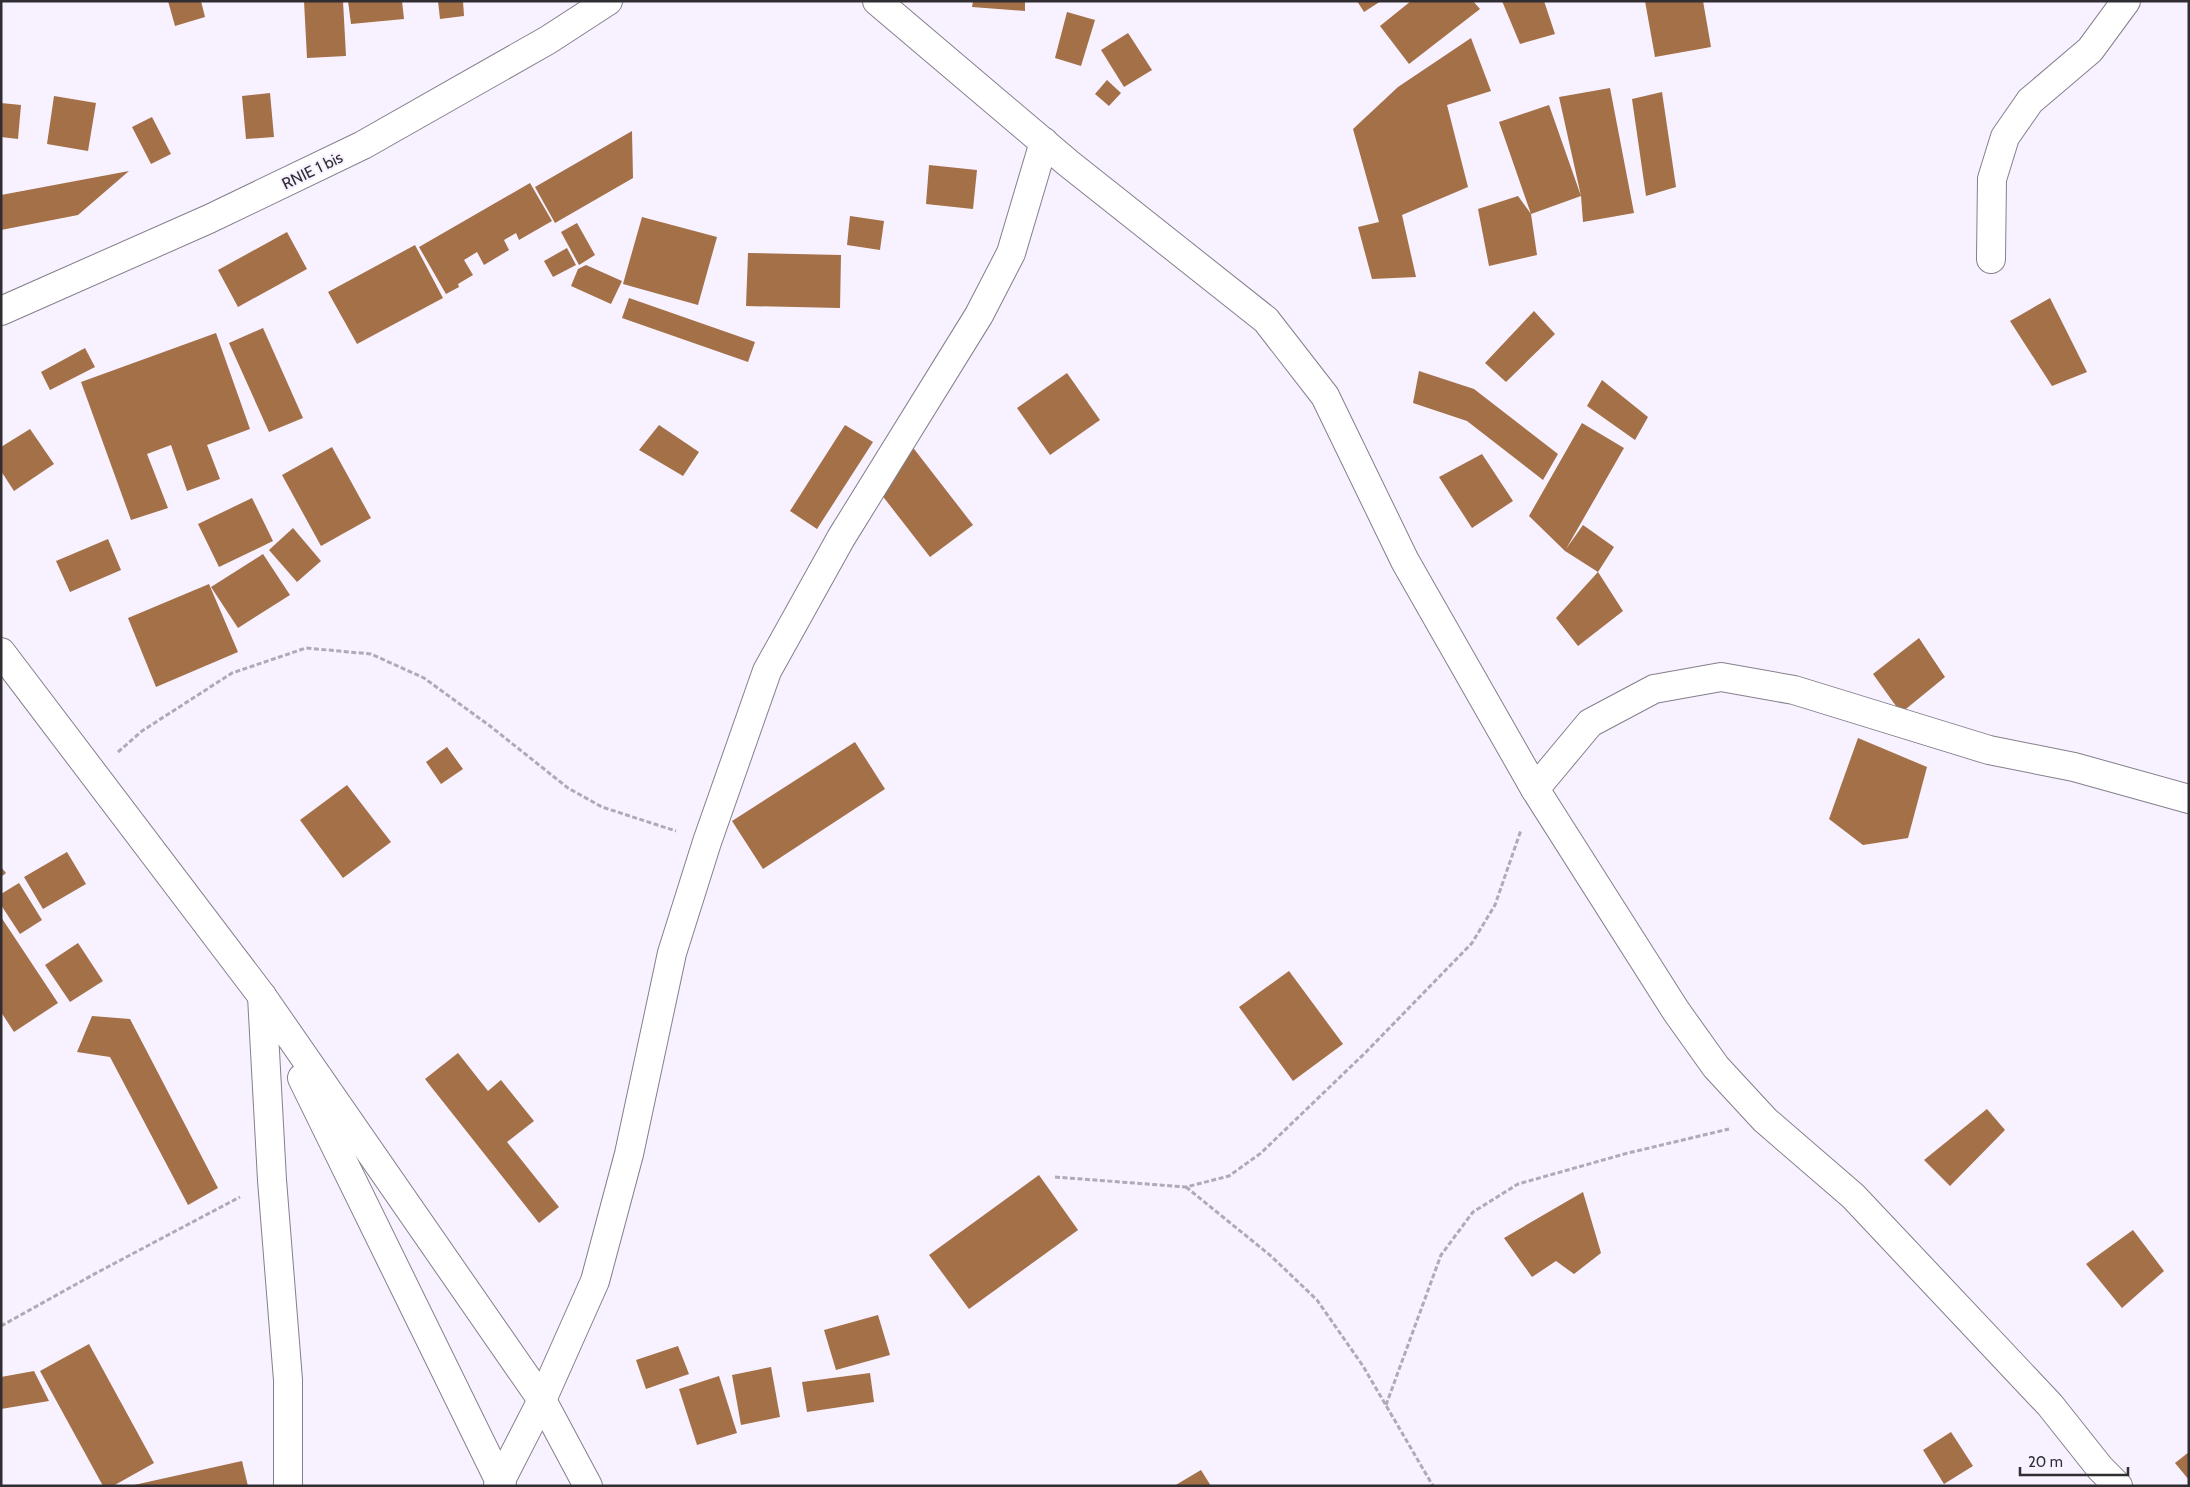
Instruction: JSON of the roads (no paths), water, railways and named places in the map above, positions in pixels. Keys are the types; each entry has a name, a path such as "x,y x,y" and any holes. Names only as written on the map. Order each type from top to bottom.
{"street":[{"name":"RNIE 1 bis","path":"1,311 209,220 363,146 548,40 608,1"},
{"path":"877,1 1125,210 1266,320 1325,396 1405,560 1535,789 1676,1011 1716,1067 1765,1120 1853,1196 2050,1405 2100,1468 2118,1486"},
{"path":"1991,259 1992,179 2005,138 2030,101 2090,50 2126,1"},
{"path":"500,1485 542,1400 595,1281 628,1154 672,953 707,842 767,671 841,538 983,307 1011,252 1044,142"},
{"path":"1,652 262,996 542,1400 588,1486"},
{"path":"1535,789 1590,723 1654,688 1721,677 1794,690 1989,750 2074,767 2189,799"},
{"path":"262,996 272,1180 288,1380 288,1486"},
{"path":"262,996 500,1485"}]}
